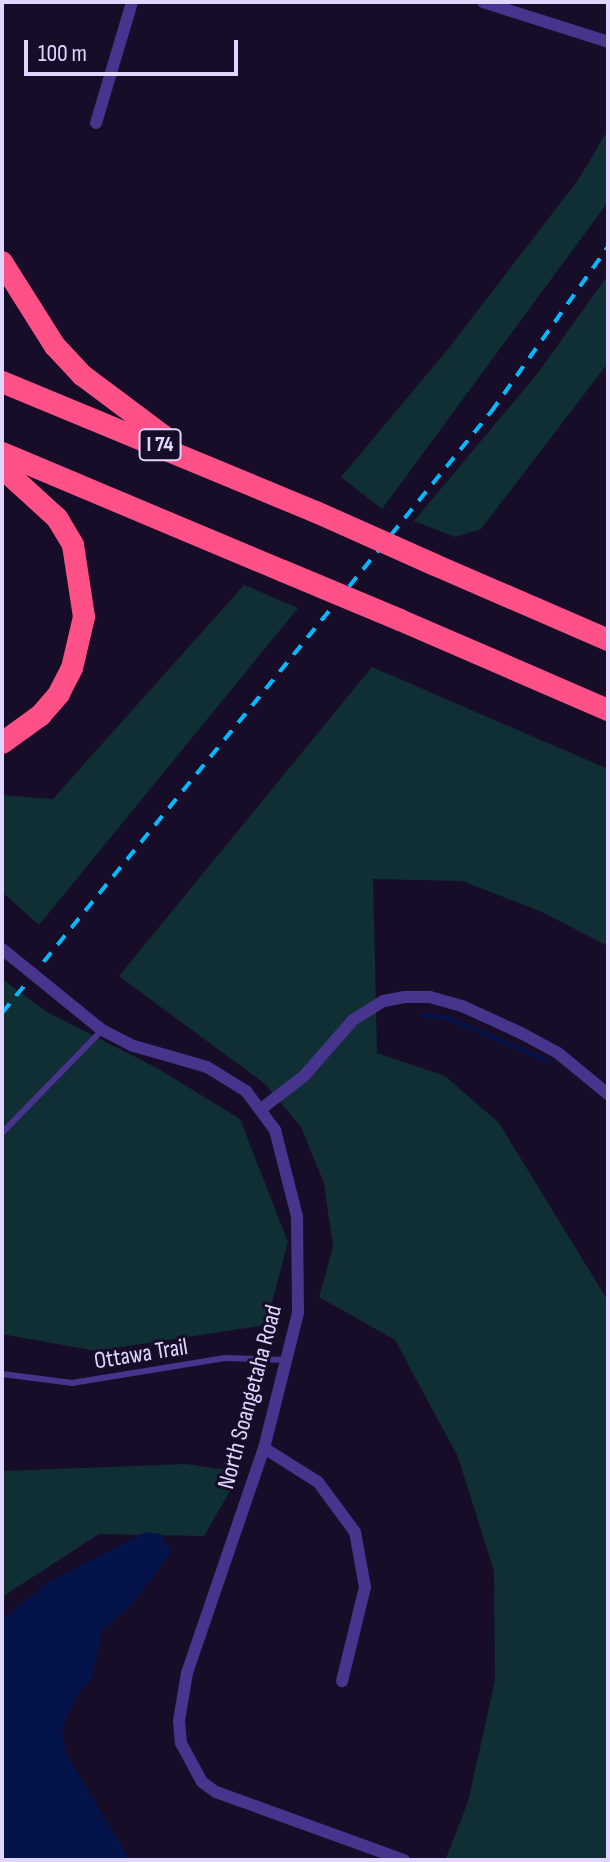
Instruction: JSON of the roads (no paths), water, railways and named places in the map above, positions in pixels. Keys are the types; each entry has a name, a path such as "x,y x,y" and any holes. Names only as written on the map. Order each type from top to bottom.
{"highway":[{"path":"2,262 55,346 82,375 199,461"},
{"name":"I 74","path":"2,382 199,461 608,640"},
{"path":"2,453 608,710"},
{"path":"2,468 57,518 81,569 84,605 81,642 59,694 41,715 2,743"}],"street":[{"path":"96,123 132,2"},
{"path":"483,2 608,42"},
{"name":"North Soangetaha Road","path":"2,949 102,1030 226,1076 261,1109 284,1154 297,1216 302,1286 264,1448 187,1673 179,1721 181,1743 202,1782 216,1792 404,1860"},
{"path":"261,1109 304,1076 353,1020 384,1001 405,997 430,997 462,1006 521,1033 558,1053 608,1094"},
{"path":"264,1448 318,1482 355,1532 365,1587 342,1681"}],"lane":[{"path":"2,1133 102,1030"},
{"name":"Ottawa Trail","path":"2,1374 72,1383 225,1358 287,1360"}],"waterway":[{"path":"422,1015 448,1018 548,1061"}],"railway":[{"path":"2,1013 491,412 608,247"}]}
